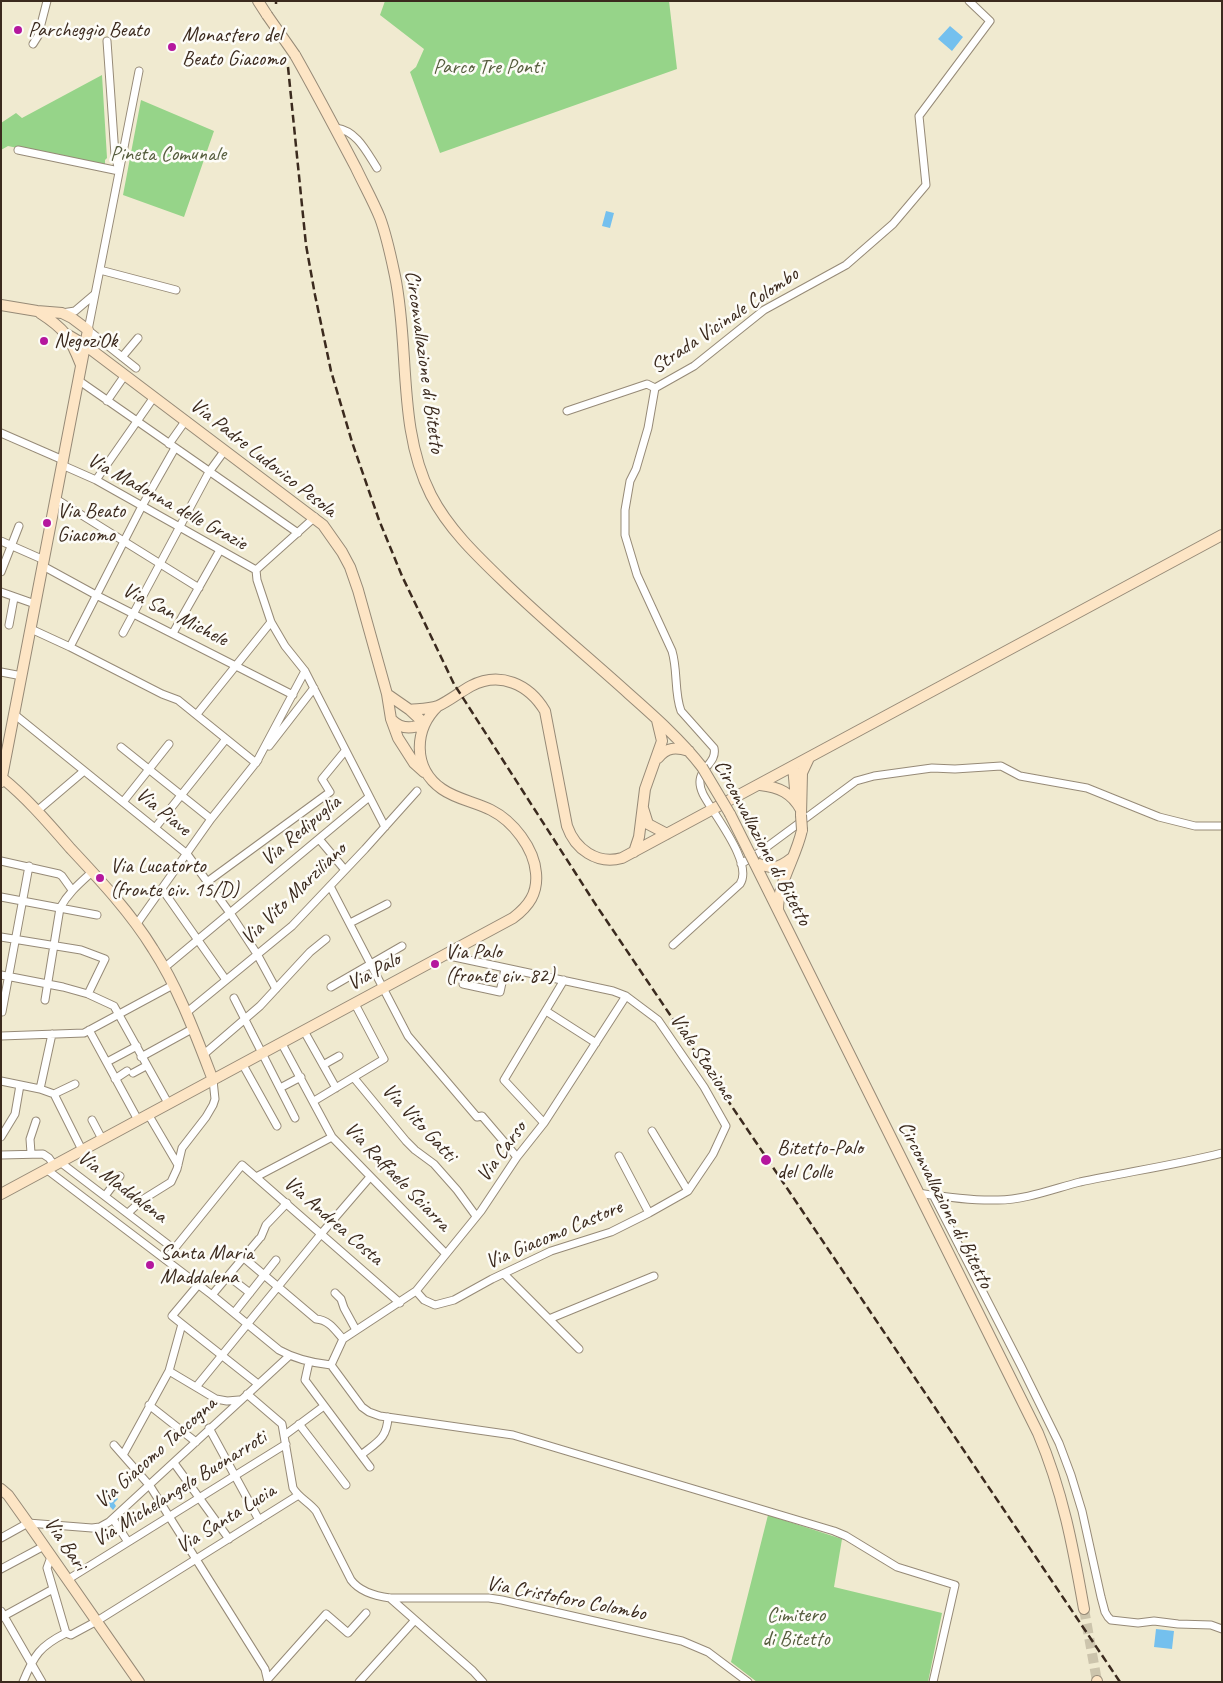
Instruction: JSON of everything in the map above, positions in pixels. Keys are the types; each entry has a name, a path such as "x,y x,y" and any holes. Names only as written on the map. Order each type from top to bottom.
{"main road":[{"name":"Circonvallazione di Bitetto","path":"258,1 295,55 336,128 380,218 396,280 411,433 420,470 431,495 453,529 483,561 550,625 657,719 702,766 730,814 1013,1382 1046,1453 1058,1485 1068,1523 1084,1609"},
{"path":"1,305 62,313 88,330 22,676 14,714 6,731 2,779 20,793 92,872 136,924 154,949 186,1013 213,1080"},
{"path":"38,311 57,324 68,335 82,366"},
{"name":"Via Padre Ludovico Pesola","path":"68,335 85,345 314,517 329,533 350,567 358,590 387,694 391,719 414,764 429,776"},
{"path":"410,710 438,706 472,686 491,680 510,681 527,689 534,695 545,711 567,826 571,838 582,849 604,860 613,860 622,858 648,845 1222,535"},
{"path":"387,694 410,710 424,723 414,728 404,728 391,719"},
{"name":"Via Palo","path":"1,1194 513,918 530,904 537,881 536,868 525,843 515,829 492,810 442,789 429,776 421,761 419,753 420,739 424,723 438,706"},
{"path":"634,852 639,837 645,789 662,741 657,719"},
{"path":"656,761 667,750 673,748 680,748 690,752"},
{"path":"778,911 780,890 797,850 802,830 802,773 810,758"},
{"path":"793,766 802,773"},
{"path":"793,766 796,800 801,813"},
{"path":"760,785 781,790 796,800"},
{"path":"642,803 648,824 648,845"},
{"path":"648,824 667,834"},
{"path":"639,837 648,845"},
{"path":"752,858 773,868 779,867 792,858"},
{"name":"Via Bari","path":"2,1491 28,1523 139,1682"}],"street":[{"path":"33,44 38,36 47,1"},
{"name":"Strada Vicinale Colombo","path":"713,810 703,794 699,783 700,775 715,752 714,748 681,711 672,652 637,574 625,535 625,510 630,481 636,469 648,428 654,388 694,366 764,310 846,265 893,224 926,185 919,116 990,21 969,1"},
{"path":"107,41 115,155 119,171"},
{"path":"136,368 88,330 139,71"},
{"path":"336,128 346,130 357,138 377,168"},
{"path":"18,150 119,171"},
{"path":"100,270 176,290"},
{"path":"62,313 75,310 95,294"},
{"path":"122,358 138,338"},
{"path":"107,401 125,375"},
{"path":"78,380 298,533"},
{"path":"567,411 646,384 654,388"},
{"path":"96,480 154,397"},
{"path":"70,647 186,420"},
{"name":"Via Madonna delle Grazie","path":"1,433 63,462 256,570"},
{"path":"123,634 208,472 225,450"},
{"path":"56,499 199,588"},
{"path":"314,517 256,570 257,580 271,622 314,688 385,827"},
{"path":"1,572 19,526"},
{"name":"Via San Michele","path":"1,541 43,563 96,595 293,695"},
{"path":"173,633 220,550"},
{"path":"1,592 35,604"},
{"path":"9,625 14,598"},
{"path":"196,714 271,622"},
{"path":"31,629 162,694 178,700 256,763"},
{"path":"1,672 22,676"},
{"path":"256,763 305,672"},
{"path":"136,924 211,820 314,688"},
{"name":"Via Piave","path":"14,714 187,854 230,913 257,954 276,989"},
{"path":"155,828 226,739"},
{"path":"123,802 169,744"},
{"path":"121,747 211,820"},
{"path":"207,882 330,792 322,779 345,751"},
{"path":"741,864 760,852 856,780 932,768 955,769 1001,766 1020,776 1087,788 1159,817 1195,826 1222,826"},
{"path":"37,811 84,771"},
{"name":"Via Vito Marziliano","path":"186,1013 292,926 417,790"},
{"name":"Via Redipuglia","path":"164,968 369,797"},
{"path":"673,944 740,884 743,879 744,874 741,864 713,810"},
{"path":"319,839 345,870"},
{"path":"1,861 29,866 62,876 72,890"},
{"path":"2,1012 5,976 16,939 29,866"},
{"path":"45,1000 60,908 72,890 92,872"},
{"path":"330,886 408,1036 423,1056 477,1117 482,1116 517,1157"},
{"path":"162,889 226,980"},
{"path":"1,897 96,915"},
{"path":"350,924 387,904"},
{"path":"1,937 81,950 105,959 88,994"},
{"path":"203,1055 245,1020 310,952 326,939"},
{"path":"331,987 402,946"},
{"name":"Viale Stazione","path":"445,955 613,991 626,996 658,1020 704,1088 726,1126 713,1154 688,1191"},
{"path":"463,984 500,992 505,968"},
{"path":"5,976 63,987 88,994 114,1006 168,1103"},
{"name":"Via Carso","path":"416,1291 476,1216 517,1157 544,1123 504,1080 564,980"},
{"path":"1,1036 84,1033 173,985"},
{"path":"544,1123 626,996"},
{"path":"234,998 295,1118"},
{"name":"Via Vito Gatti","path":"314,1102 384,1059 354,1004"},
{"path":"546,1011 596,1043"},
{"path":"141,1057 192,1029"},
{"path":"89,1030 138,1120"},
{"path":"304,1031 336,1088"},
{"path":"40,1089 52,1034"},
{"name":"Via Raffaele Sciarra","path":"282,1044 332,1137 446,1254"},
{"path":"107,1062 136,1046"},
{"path":"323,1065 339,1056"},
{"path":"243,1065 276,1126"},
{"path":"115,1079 146,1066"},
{"path":"280,1088 301,1077"},
{"name":"Via Vito Gatti","path":"354,1078 406,1141 434,1164 457,1190 476,1216"},
{"path":"128,1213 142,1200 171,1182 182,1148 206,1117 215,1098 213,1080"},
{"path":"1,1081 40,1089 54,1094 82,1150"},
{"path":"54,1094 74,1084"},
{"path":"1,1137 15,1114 20,1085"},
{"path":"148,1114 178,1165"},
{"path":"92,1120 102,1139"},
{"path":"31,1153 30,1139 36,1121"},
{"path":"652,1131 688,1191"},
{"path":"256,1177 332,1137"},
{"path":"918,1193 998,1200 1222,1153"},
{"path":"1,1155 43,1154 54,1165"},
{"path":"619,1156 649,1213"},
{"name":"Via Maddalena","path":"54,1165 105,1196 174,1249 166,1260"},
{"name":"Via Maddalena","path":"54,1165 166,1260 249,1324 279,1350 289,1356 309,1362 331,1365"},
{"name":"Via Andrea Costa","path":"174,1249 242,1165 400,1303"},
{"path":"105,1196 120,1176"},
{"path":"196,1387 370,1177"},
{"name":"Via Giacomo Castore","path":"416,1291 424,1300 435,1305 454,1300 551,1251 610,1232 688,1191"},
{"path":"933,1195 1022,1366 1059,1443 1082,1511 1105,1612 1111,1620 1138,1624 1154,1621 1211,1625 1222,1629"},
{"path":"212,1295 260,1238 266,1226 287,1203"},
{"path":"244,1258 316,1319 328,1323 344,1339"},
{"path":"234,1313 276,1260"},
{"path":"504,1274 579,1349"},
{"path":"228,1276 250,1293"},
{"path":"549,1319 654,1276"},
{"path":"198,1285 172,1316 258,1384"},
{"path":"416,1291 344,1339 331,1365 362,1407 369,1412 388,1417 513,1435 834,1531 846,1536 897,1567 955,1585 933,1682"},
{"path":"336,1293 341,1299 356,1330"},
{"path":"123,1455 169,1371 182,1324"},
{"name":"Via Giacomo Taccogna","path":"28,1523 92,1528 100,1527 113,1519 150,1486 209,1428 289,1356"},
{"path":"309,1362 305,1380 370,1467"},
{"path":"169,1371 216,1399 227,1401 240,1400"},
{"name":"Via Santa Lucia","path":"22,1682 31,1662 46,1643 66,1633 70,1635 97,1621 298,1496 293,1488 282,1424 247,1394"},
{"path":"149,1405 196,1442"},
{"path":"285,1435 324,1406"},
{"path":"361,1455 384,1436 388,1428 388,1417"},
{"path":"299,1424 346,1485"},
{"path":"209,1428 260,1520"},
{"name":"Via Michelangelo Buonarroti","path":"67,1580 286,1444"},
{"path":"114,1445 150,1486 265,1669 268,1680"},
{"path":"174,1463 229,1539"},
{"name":"Via Cristoforo Colombo","path":"298,1496 310,1504 316,1511 355,1585 376,1596 390,1598 489,1598 622,1626 695,1645 724,1663 748,1682"},
{"path":"113,1519 128,1542"},
{"path":"1,1538 28,1523"},
{"path":"1,1569 44,1546"},
{"path":"51,1557 48,1568 66,1633"},
{"path":"42,1682 2,1615 53,1589"},
{"path":"390,1598 483,1682"},
{"path":"268,1680 326,1614 348,1633 366,1613"},
{"path":"358,1682 415,1620"}],"green space":[{"name":"Parco Tre Ponti","path":"385,1 669,1 677,69 440,153 410,72 416,67 424,49 380,15"},
{"path":"102,75 107,158 105,165 102,166 8,146 1,150 1,123 16,113 22,118"},
{"name":"Pineta Comunale","path":"141,100 214,131 184,217 123,195"},
{"name":"Cimitero di Bitetto","path":"768,1515 842,1539 834,1587 942,1613 928,1682 757,1682 731,1662"}],"water":[{"path":"950,26 963,37 952,51 938,39"},
{"path":"606,211 614,213 610,228 602,226"},
{"path":"109,1489 118,1499 114,1503 116,1506 113,1510 102,1498"},
{"path":"1156,1629 1174,1631 1172,1649 1154,1647"}],"tunnel":[{"path":"1084,1609 1097,1681"}],"railway":[{"path":"288,67 306,245 331,371 352,442 379,520 402,576 454,684 596,905 1120,1682"}],"place":[{"name":"Parcheggio Beato","path":"18,30"},
{"name":"Monastero del Beato Giacomo","path":"172,47"},
{"name":"NegoziOk","path":"44,341"},
{"name":"Via Beato Giacomo","path":"47,523"},
{"name":"Via Lucatorto (fronte civ. 15/D)","path":"100,878"},
{"name":"Via Palo (fronte civ. 82)","path":"435,964"},
{"name":"Bitetto-Palo del Colle","path":"766,1160"},
{"name":"Santa Maria Maddalena","path":"150,1265"}]}
